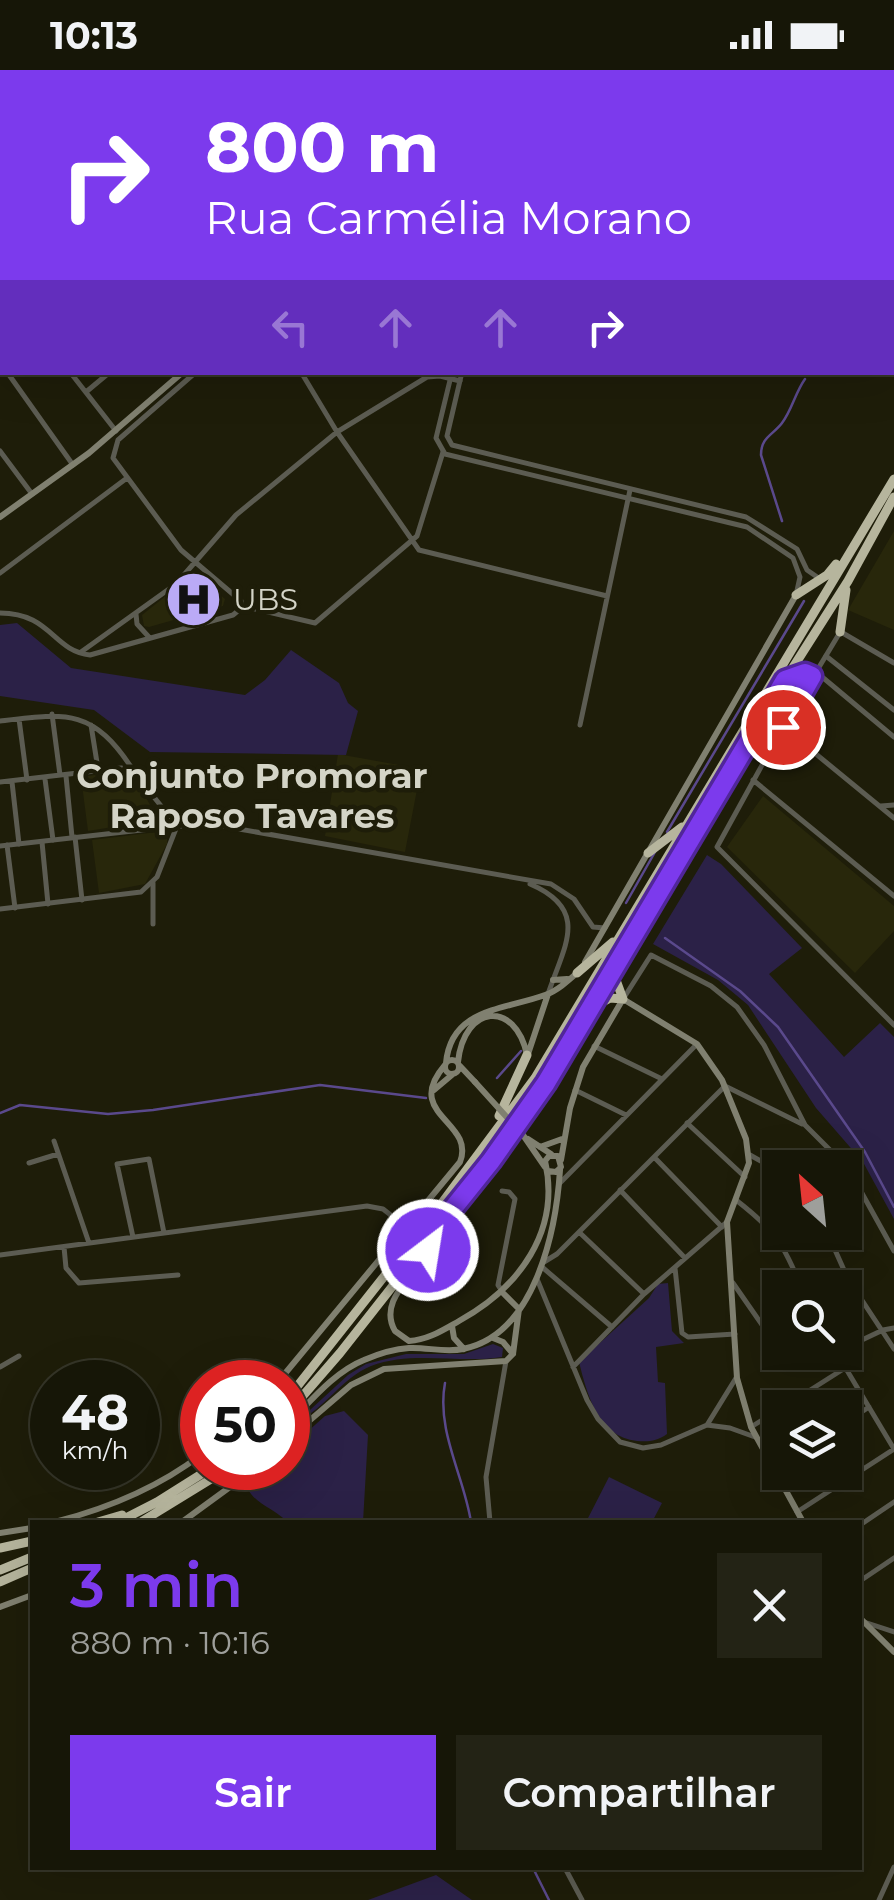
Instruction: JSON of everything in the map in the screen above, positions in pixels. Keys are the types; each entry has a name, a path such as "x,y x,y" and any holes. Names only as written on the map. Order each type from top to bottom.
{"highway":[{"path":"310,1371 535,1078 894,479"},
{"path":"310,1388 491,1161 535,1099 848,581 894,497"},
{"path":"796,595 832,570 847,546 854,545"},
{"path":"840,632 848,581"},
{"path":"785,680 800,673 814,674"},
{"path":"652,850 688,822"},
{"path":"575,975 615,941"},
{"path":"588,1010 605,1000 623,999 616,980 619,958"},
{"path":"477,1154 507,1102 527,1055"},
{"path":"122,1520 180,1488"},
{"path":"145,1520 194,1490"},
{"path":"104,1520 157,1502"},
{"path":"0,1548 30,1540"},
{"path":"0,1570 30,1559"},
{"path":"0,1582 30,1569"}],"main road":[{"path":"0,517 73,465 180,375"},
{"path":"297,1360 460,1162 464,1151 456,1132 436,1113 433,1091 455,1035 467,1020 548,994 575,975 607,928 796,595"},
{"path":"553,980 575,975"},
{"path":"527,1055 548,994"},
{"path":"310,1403 343,1372 364,1360 409,1348 464,1349 492,1338 519,1309 543,1264 559,1184 557,1161 575,1090 594,1046 623,999 697,1044 725,1086 750,1155 725,1225 737,1378 750,1427 762,1447"},
{"path":"433,1091 457,1069 462,1039 467,1029 481,1019 507,1020 516,1027 527,1055"},
{"path":"446,1064 454,1060 457,1069"},
{"path":"446,1064 475,1082 522,1134 547,1170"},
{"path":"522,1134 557,1161"},
{"path":"540,1147 564,1138"},
{"path":"430,1237 425,1255 392,1302 390,1319 395,1331 409,1340 426,1338 452,1325 504,1292 534,1248 546,1213 546,1159 557,1161"},
{"path":"539,1161 548,1188"},
{"path":"547,1170 557,1161"},
{"path":"310,1420 352,1385 384,1369 506,1361 513,1354 519,1309 504,1292"},
{"path":"452,1325 454,1338 464,1349"},
{"path":"492,1338 500,1340 513,1354"},
{"path":"62,1520 115,1504 180,1469"},
{"path":"185,1520 226,1490"},
{"path":"788,1490 802,1520"},
{"path":"0,1533 30,1528"},
{"path":"0,1607 30,1596"},
{"path":"862,1621 894,1652"}],"street":[{"path":"8,375 73,465"},
{"path":"72,375 116,431"},
{"path":"86,392 106,375"},
{"path":"193,375 116,443 113,458 194,564 241,601 242,606"},
{"path":"303,375 337,432 419,550 607,596"},
{"path":"461,375 447,436 452,445 755,521 797,549 806,570 820,579"},
{"path":"242,606 316,624 417,536 442,452 436,438 451,376"},
{"path":"79,653 176,584 236,515 337,432 424,378 451,376 460,382"},
{"path":"0,451 32,494"},
{"path":"442,452 752,529 796,562 800,577 796,595"},
{"path":"0,573 127,478"},
{"path":"578,487 580,478"},
{"path":"580,725 630,490"},
{"path":"707,517 710,508"},
{"path":"796,562 802,556"},
{"path":"2,614 32,617 79,653 98,653 233,615 242,606"},
{"path":"136,614 141,631 148,636"},
{"path":"894,664 840,632 717,848 894,1024"},
{"path":"826,656 894,710"},
{"path":"814,674 894,736"},
{"path":"52,714 82,900"},
{"path":"0,721 52,714 91,725 110,738 177,826"},
{"path":"18,719 27,780"},
{"path":"91,725 98,769"},
{"path":"783,727 894,818"},
{"path":"0,782 98,769 134,772"},
{"path":"45,778 53,840"},
{"path":"753,780 894,896"},
{"path":"12,781 19,844"},
{"path":"881,806 894,805"},
{"path":"153,924 153,883 173,844 177,826"},
{"path":"15,908 4,846 177,826 222,826 559,886 574,898 593,927 607,928"},
{"path":"42,842 48,904"},
{"path":"522,881 557,898 568,916 568,934 548,994"},
{"path":"0,909 140,892 153,883"},
{"path":"623,999 651,955 711,986 737,1007 764,1045 805,1125 848,1168 894,1251"},
{"path":"559,1184 697,1044"},
{"path":"594,1046 662,1079"},
{"path":"612,1327 543,1264 568,1244 725,1086 805,1125"},
{"path":"575,1090 626,1115"},
{"path":"687,1123 745,1177"},
{"path":"54,1142 89,1244"},
{"path":"29,1163 58,1154"},
{"path":"750,1155 762,1162"},
{"path":"572,1367 644,1294 725,1225 654,1157"},
{"path":"134,1238 117,1164 149,1159 164,1234"},
{"path":"557,1161 573,1170"},
{"path":"620,1190 685,1258"},
{"path":"502,1191 510,1192 515,1199 498,1285 504,1292"},
{"path":"736,1200 780,1239 794,1270"},
{"path":"0,1255 367,1206 383,1209 408,1228"},
{"path":"579,1232 644,1294"},
{"path":"548,1243 568,1244"},
{"path":"64,1247 66,1268 79,1283 178,1275"},
{"path":"835,1250 848,1279 894,1349"},
{"path":"675,1268 682,1333 688,1337 735,1334"},
{"path":"536,1279 598,1419 620,1442 644,1448 662,1445 706,1425 755,1437"},
{"path":"732,1282 762,1327"},
{"path":"862,1340 894,1328"},
{"path":"0,1367 19,1356"},
{"path":"490,1520 486,1477 506,1361"},
{"path":"810,1390 842,1370"},
{"path":"798,1512 894,1449 846,1370"},
{"path":"706,1425 737,1378"},
{"path":"862,1411 869,1406"},
{"path":"750,1427 762,1420"},
{"path":"862,1524 894,1502"},
{"path":"862,1580 894,1558"},
{"path":"862,1620 894,1632"},
{"path":"879,1900 894,1867"},
{"path":"566,1870 582,1900"}],"shaded area":[{"path":"894,531 894,630 848,610"},
{"name":"UBS","path":"192,575 225,599 223,606 144,626 142,615"},
{"path":"17,623 71,668 245,695 265,680 291,650 339,683 348,703 358,711 346,755 150,752 94,710 0,696 0,625"},
{"path":"338,754 421,769 405,852 325,836"},
{"path":"108,773 136,779 156,816 88,831 81,777"},
{"path":"763,796 894,906 894,931 855,973 727,847"},
{"path":"157,832 167,838 167,844 145,884 99,893 92,840"},
{"path":"707,855 721,864 802,948 769,974 844,1057 880,1023 894,1037 894,1219 862,1161 862,1150 853,1150 816,1108 748,1005 718,980 653,944"},
{"path":"668,1283 672,1331 684,1343 656,1347 658,1382 665,1383 667,1434 653,1440 624,1438 596,1412 579,1362 649,1298 658,1284"},
{"path":"493,1344 503,1348 502,1357 403,1359 371,1366 310,1413 348,1375 366,1364 406,1354 464,1354"},
{"path":"344,1411 368,1435 363,1520 285,1520 248,1490 310,1490 310,1429 325,1416"},
{"path":"609,1477 662,1503 653,1520 587,1520"},
{"path":"436,1875 472,1900 368,1900"}],"waterway":[{"path":"782,521 761,455 765,440 785,418 805,379"},
{"path":"667,832 804,601"},
{"path":"626,903 655,852"},
{"path":"665,938 740,991 778,1027 865,1152 894,1207"},
{"path":"497,1078 521,1051"},
{"path":"0,1113 20,1105 108,1114 320,1085 426,1098"},
{"path":"445,1383 447,1436 471,1520"},
{"path":"534,1870 549,1900"}],"place":[{"name":"UBS","path":"194,600"}],"district":[{"name":"Conjunto Promorar Raposo Tavares","path":"252,796"}],"route":[{"path":"428,1250 430,1237 546,1083 785,680 800,673 812,676 783,727"}]}
